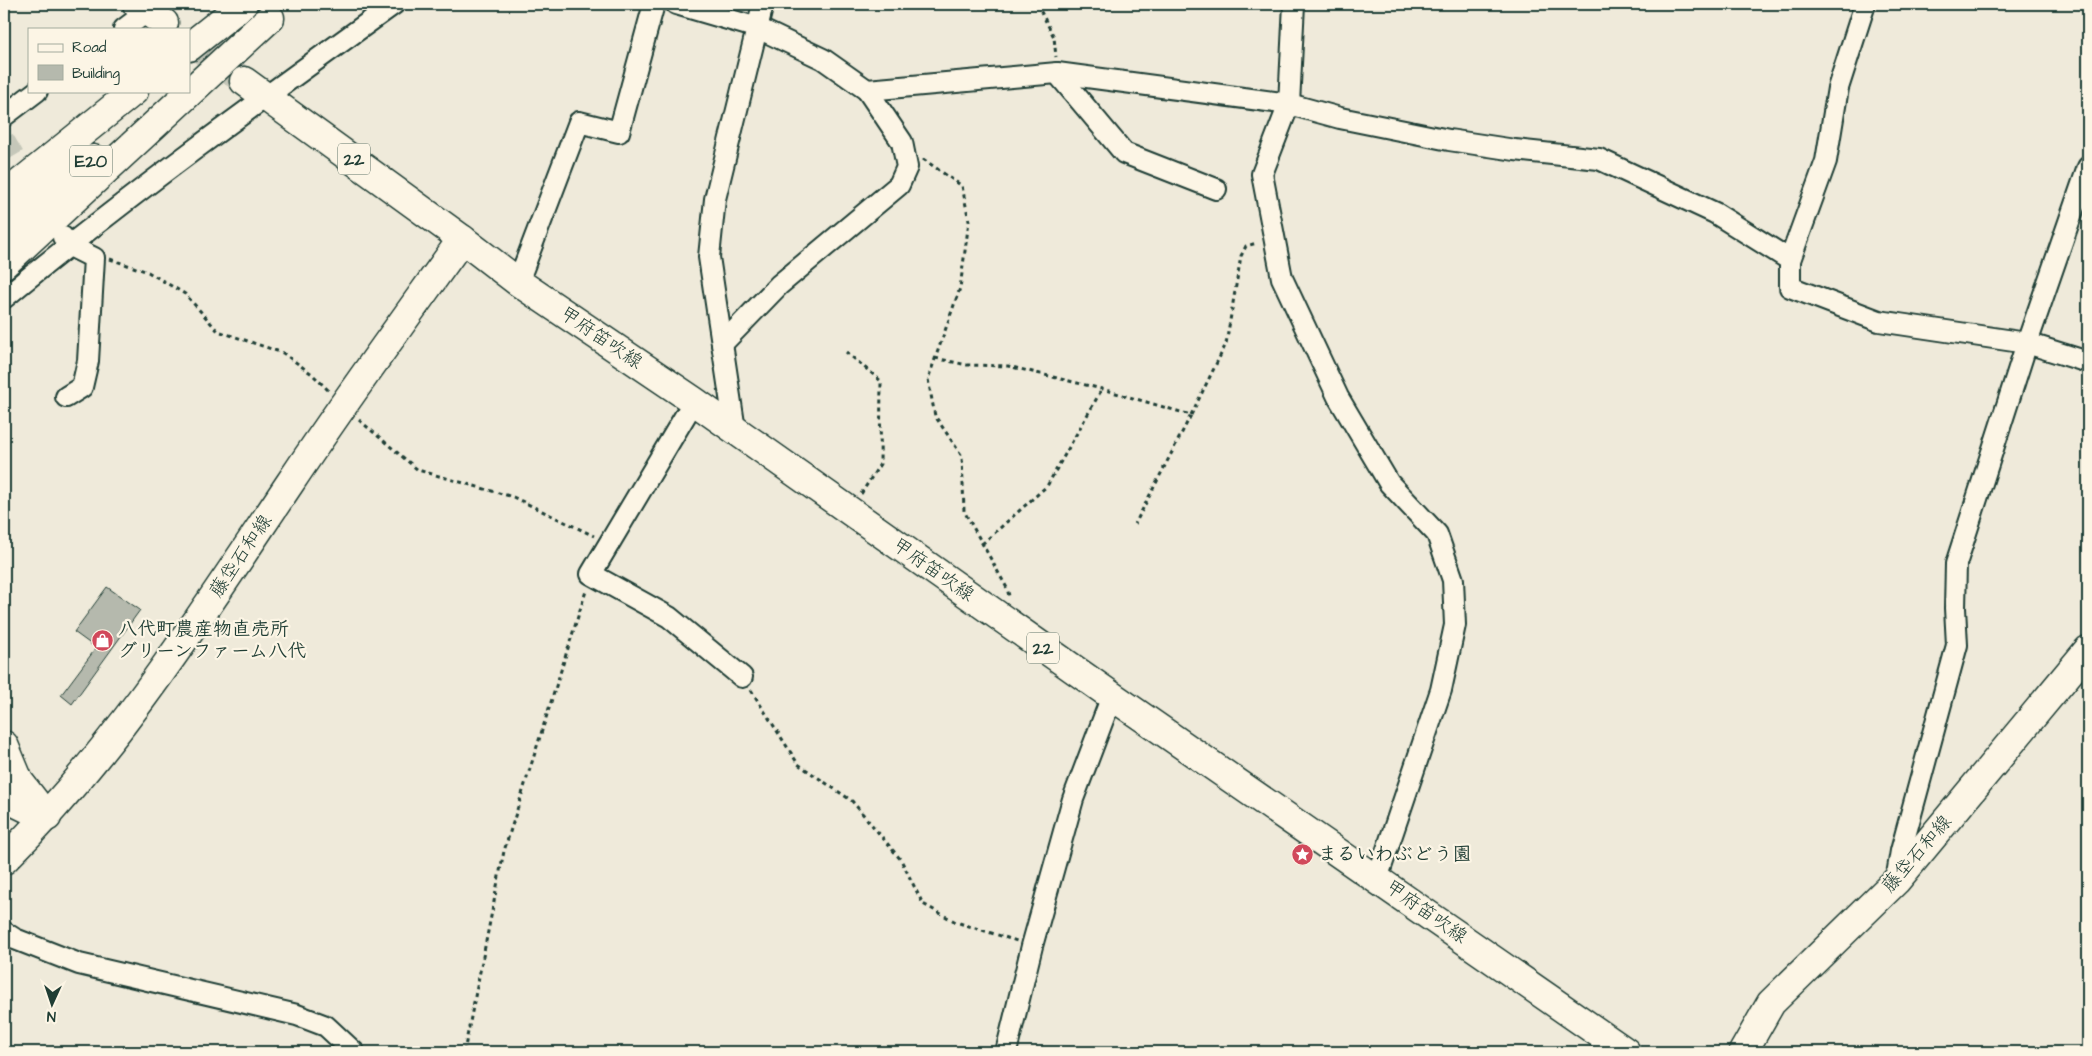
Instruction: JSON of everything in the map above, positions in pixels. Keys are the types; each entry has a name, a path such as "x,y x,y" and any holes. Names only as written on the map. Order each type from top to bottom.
{"main road":[{"path":"190,46 243,4"},
{"path":"190,82 279,11"},
{"path":"4,264 279,11"},
{"name":"甲府笛吹線","path":"244,81 462,239 518,282 694,401 1016,629 1626,1052"},
{"name":"E20","path":"4,195 133,92"},
{"name":"E20","path":"4,230 177,92"},
{"name":"藤垈石和線","path":"4,860 47,817 102,753 191,630 342,405 462,239"},
{"name":"藤垈石和線","path":"1743,1052 1771,1003 1896,881 2088,650"},
{"path":"4,745 20,781 47,817"},
{"path":"4,797 47,817"}],"street":[{"path":"4,298 66,241 394,4"},
{"path":"518,282 579,122 619,132 654,4"},
{"path":"676,4 758,28 824,59 867,90 902,142 907,167 899,185 779,285 722,344"},
{"path":"735,430 709,257 715,199 763,4"},
{"path":"1294,4 1289,104 1262,174 1282,278 1338,396 1389,483 1437,534 1453,580 1455,626 1441,690 1377,879"},
{"path":"1865,4 1838,88 1826,161 1790,260 1790,287 1879,322 2026,343 2088,362"},
{"path":"125,28 153,8"},
{"path":"867,90 1057,73 1289,104 1340,118 1449,140 1515,150 1599,159 1715,213 1790,260"},
{"path":"1057,73 1124,153 1216,189"},
{"path":"4,116 37,92"},
{"path":"1896,881 1901,851 1957,646 1955,608 1956,564 2026,343 2088,170"},
{"path":"66,241 94,258 88,361 82,387 66,397"},
{"path":"694,401 608,542 591,574 669,617 742,676"},
{"path":"1006,1052 1032,946 1073,800 1112,696"},
{"path":"4,932 15,939 79,964 297,1015 326,1026 354,1052"}],"path":[{"path":"1037,4 1054,37 1057,73"},
{"path":"902,142 962,186 968,221 960,288 928,379 935,416 962,456 964,511 1007,588 1016,629"},
{"path":"1135,524 1226,344 1240,256 1246,246 1274,238"},
{"path":"846,352 881,381 880,464 850,512"},
{"path":"935,358 967,365 1008,366 1102,389 1191,415"},
{"path":"982,544 1047,486 1102,389"},
{"path":"464,1052 504,851 591,574"},
{"path":"742,676 798,764 852,801 901,860 923,904 956,922 1032,946"}],"building":[{"name":"八代町農産物直売所 グリーンファーム八代","path":"107,587 140,610 72,704 61,695 96,648 74,632"}],"tunnel":[{"path":"190,42 240,78"},
{"path":"4,139 34,189"}],"place":[{"name":"八代町農産物直売所 グリーンファーム八代","path":"102,640"},
{"name":"まるいわぶどう園","path":"1302,854"}]}
